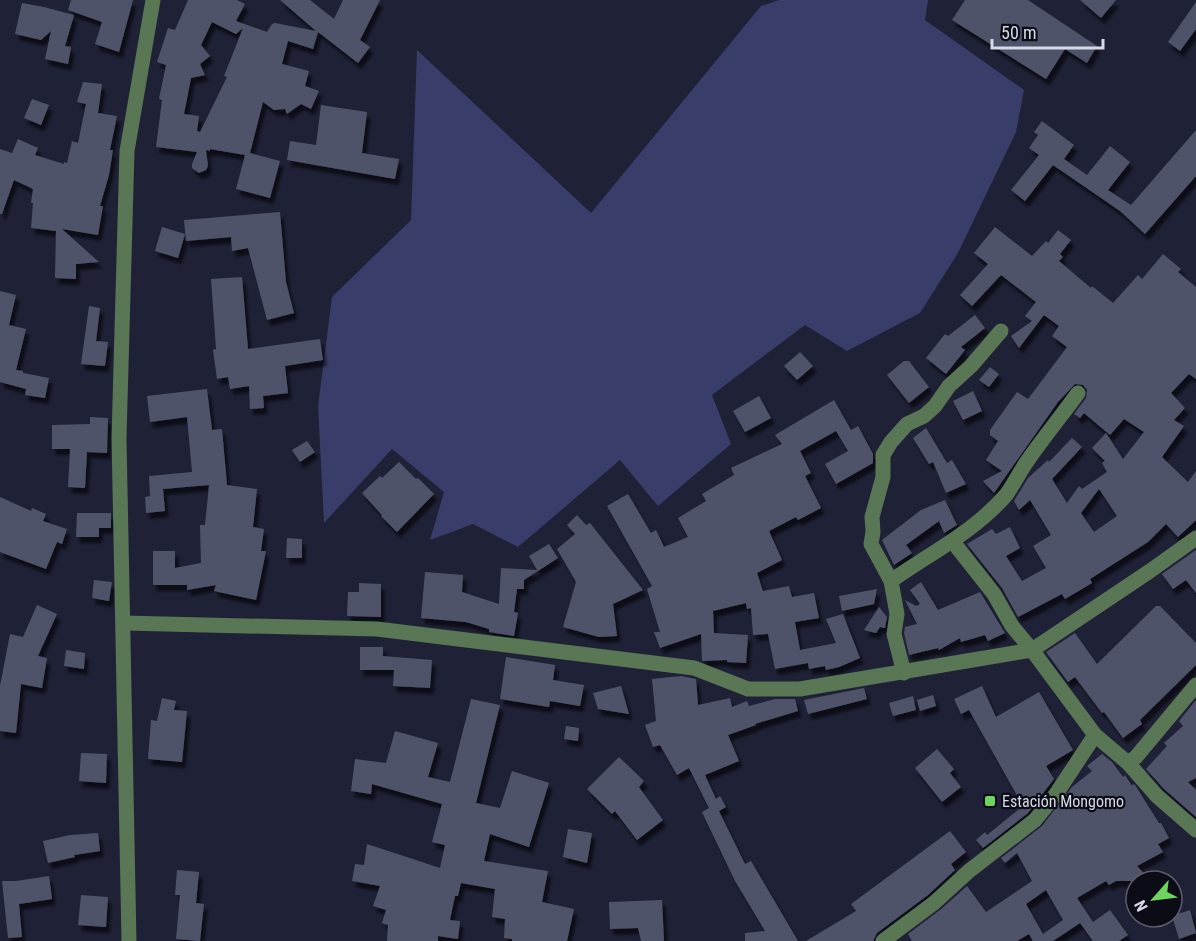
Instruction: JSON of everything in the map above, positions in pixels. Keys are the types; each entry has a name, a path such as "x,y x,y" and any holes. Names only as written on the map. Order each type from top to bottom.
{"street":[{"path":"129,941 119,438 126,151 153,0"},
{"path":"904,673 894,634 897,614 891,581 871,544 872,517 883,477 884,455 891,442 907,424 924,416 1001,331"},
{"path":"891,581 922,558 953,542 1006,494 1078,393"},
{"path":"124,623 377,629 694,668 748,689 800,689 1032,650 1150,571 1196,537"},
{"path":"953,542 994,594 1012,626 1095,735 1128,764 1157,796 1196,830"},
{"path":"1128,764 1165,724 1196,685"},
{"path":"883,941 934,903 969,871 1035,820 1056,794 1095,735"}],"shaded area":[{"path":"779,0 928,0 925,20 1024,90 1016,132 958,253 920,313 847,351 805,325 712,395 731,444 658,506 620,460 518,547 473,524 430,540 444,492 392,449 324,523 318,406 332,297 411,220 417,50 591,213 761,6"}],"building":[{"path":"71,0 133,0 119,52 95,44 102,22 68,10"},
{"path":"188,0 237,0 245,4 236,21 267,32 275,23 316,31 280,0 310,0 334,19 343,0 380,0 360,40 370,47 358,63 318,32 313,49 288,41 282,64 309,71 305,86 319,91 311,109 301,104 287,114 285,109 274,110 263,102 250,153 280,161 270,198 236,189 245,155 206,150 208,166 206,170 199,173 192,168 197,152 156,147 162,100 159,99 166,65 157,62 168,28 175,30","holes":["212,22 236,34 243,28 224,76 227,77 200,132 197,131 199,116 184,114 191,78 205,75 200,64 210,56 201,45"]},
{"path":"965,0 1028,0 1097,46 1087,63 1065,49 1046,79 952,20"},
{"path":"1080,0 1116,0 1101,18"},
{"path":"1196,2 1196,29 1180,51 1168,42"},
{"path":"22,3 74,15 65,46 71,47 68,64 45,59 51,31 41,40 15,34"},
{"path":"83,82 102,84 98,113 117,116 110,150 113,150 100,206 103,206 98,235 62,229 99,262 76,264 76,279 55,278 56,231 31,228 33,189 14,180 2,214 0,214 0,149 12,153 18,139 38,148 35,155 67,163 72,141 78,143 86,104 77,102"},
{"path":"32,99 49,105 41,125 24,118"},
{"path":"321,105 367,112 362,153 399,159 395,179 287,160 290,141 316,145"},
{"path":"1042,121 1074,145 1064,159 1087,175 1110,146 1130,162 1108,190 1131,205 1196,130 1196,176 1145,234 1120,211 1053,165 1025,201 1011,190 1039,155 1029,148 1038,135 1034,132"},
{"path":"280,212 286,282 294,313 267,320 248,248 232,251 231,237 186,241 184,220"},
{"path":"162,227 185,234 178,258 155,251"},
{"path":"995,227 1032,256 1046,241 1048,243 1058,230 1071,240 1060,254 1063,257 1059,261 1113,303 1138,275 1142,279 1163,254 1181,269 1178,272 1196,287 1196,379 1189,374 1171,393 1185,408 1174,420 1184,426 1162,457 1188,482 1196,471 1196,520 1178,537 1166,524 1148,542 1090,579 1092,583 1065,599 1062,594 1018,617 1002,588 967,544 992,529 996,534 1010,527 1020,548 1006,556 1022,581 1046,568 1033,546 1051,535 1030,500 1019,510 1014,501 1028,478 1048,460 1049,462 1072,438 1082,447 1052,479 1067,503 1079,486 1082,489 1107,472 1102,463 1105,461 1092,448 1106,433 1123,459 1144,432 1124,419 1110,435 1084,413 1080,418 1074,414 1086,398 1087,390 1083,385 1075,384 1058,402 994,493 983,481 1002,471 986,460 998,441 990,435 990,430 1017,392 1028,399 1067,347 1052,336 1059,326 1044,315 1019,348 1011,336 1032,321 1025,316 1036,302 1001,275 972,306 960,295 988,264 974,253","holes":["1099,489 1117,516 1094,532 1081,513"]},
{"path":"242,277 248,349 320,339 323,360 285,366 288,393 263,396 264,408 250,409 249,386 230,389 228,377 217,379 213,350 216,349 211,279"},
{"path":"0,291 16,295 9,325 26,329 16,370 49,378 45,398 25,395 26,389 0,382"},
{"path":"89,306 100,308 96,341 108,342 105,366 81,364"},
{"path":"975,315 985,328 961,347 965,350 946,374 926,358 945,334 948,336"},
{"path":"800,352 813,366 797,380 784,366"},
{"path":"904,361 909,361 929,387 909,403 887,375"},
{"path":"990,367 999,374 989,387 979,380"},
{"path":"207,389 212,430 222,429 227,485 257,489 253,527 264,529 261,551 266,551 256,600 214,591 216,585 187,590 187,585 153,585 153,551 175,551 175,568 201,563 200,525 205,525 209,485 163,489 165,511 146,513 145,497 150,496 149,476 192,472 187,417 150,422 147,396"},
{"path":"973,391 982,411 963,420 953,401"},
{"path":"759,396 771,418 745,432 733,411"},
{"path":"834,400 851,430 858,426 873,454 873,463 836,484 825,464 848,451 836,431 800,451 811,473 805,476 821,508 798,520 796,517 769,531 782,560 757,573 763,591 789,586 792,597 814,593 819,618 795,622 800,650 836,643 826,619 843,614 860,658 826,670 825,666 809,669 808,663 775,669 768,634 753,635 751,608 747,609 746,603 713,611 714,633 748,635 746,663 727,662 727,660 702,661 701,634 660,648 654,632 660,632 647,589 652,586 607,506 628,494 651,533 656,530 664,547 688,537 678,518 706,501 702,494 734,475 731,468 782,444 775,435"},
{"path":"90,417 108,418 107,453 87,452 85,488 68,487 70,449 52,449 52,425 90,424"},
{"path":"926,428 947,463 952,460 966,484 946,493 933,462 929,464 913,438"},
{"path":"307,441 315,452 300,462 292,450"},
{"path":"399,462 434,494 397,532 362,493"},
{"path":"0,497 31,511 32,508 46,514 43,521 67,529 62,544 57,542 46,569 0,552"},
{"path":"945,500 957,525 944,533 939,521 906,545 912,553 894,565 882,540 921,510"},
{"path":"77,513 111,513 111,528 99,528 99,537 76,537"},
{"path":"577,515 586,525 590,523 643,590 613,604 617,636 599,637 563,627 576,582 557,549 575,534 567,525"},
{"path":"287,538 302,539 302,558 286,558"},
{"path":"549,544 558,558 524,580 524,589 517,589 514,612 518,613 514,636 489,632 489,629 466,622 421,618 425,572 463,575 462,592 499,604 501,568 537,570 529,556"},
{"path":"1196,550 1196,593 1186,580 1173,589 1162,574"},
{"path":"94,580 112,582 109,601 92,598"},
{"path":"921,582 938,610 980,592 1005,633 988,641 985,635 961,642 960,638 939,650 938,648 909,655 904,633 905,627 917,624 905,600 916,606 920,604 910,590"},
{"path":"359,583 381,584 381,617 347,616 348,592 359,592"},
{"path":"877,589 874,604 842,611 839,596"},
{"path":"37,605 57,614 38,656 47,658 42,688 21,684 16,733 0,731 0,686 10,634 23,637"},
{"path":"1156,606 1160,606 1196,643 1196,665 1140,720 1142,724 1123,738 1075,677 1068,682 1046,652 1075,633 1097,664"},
{"path":"879,607 887,617 885,628 880,627 876,633 864,630"},
{"path":"360,647 383,647 383,656 432,660 430,688 393,686 394,670 360,670"},
{"path":"66,650 85,653 84,669 64,666"},
{"path":"506,657 555,665 553,680 584,685 580,706 550,701 549,707 500,699"},
{"path":"681,676 696,679 698,705 730,698 732,707 747,701 749,706 775,699 795,699 798,711 728,735 739,761 705,775 716,799 720,796 726,807 719,811 745,864 751,861 798,941 745,941 745,933 765,931 735,881 702,812 709,808 689,768 677,775 660,745 653,747 645,725 656,721 652,679"},
{"path":"621,686 629,714 598,709 593,693"},
{"path":"982,686 996,717 1039,692 1073,750 1046,766 1054,779 1028,813 983,848 976,840 985,832 987,835 1023,806 969,710 961,714 954,699"},
{"path":"864,688 867,699 808,714 804,700"},
{"path":"933,695 936,706 920,711 917,700"},
{"path":"913,696 916,710 893,716 889,703"},
{"path":"162,698 176,701 174,710 187,711 182,762 148,759 151,720 157,721"},
{"path":"471,699 500,705 476,803 500,808 512,771 549,783 529,847 490,834 484,861 548,871 542,902 574,909 567,941 512,941 512,939 504,938 505,919 492,917 495,889 461,883 458,896 455,896 450,920 460,921 458,939 438,936 438,941 387,941 388,925 382,923 386,910 373,906 380,886 352,881 355,864 364,865 367,844 440,868 445,845 432,842 442,804 372,784 371,794 351,791 355,759 386,763 395,731 438,743 428,777 450,782"},
{"path":"1196,700 1196,778 1188,782 1196,790 1196,817 1164,789 1146,769 1167,746 1164,743 1183,726 1179,721"},
{"path":"566,726 579,728 578,741 564,739"},
{"path":"937,749 954,769 950,773 961,787 942,802 915,768"},
{"path":"81,753 107,754 106,783 79,781"},
{"path":"1102,754 1112,762 1132,786 1135,785 1169,838 1158,844 1163,852 1137,866 1140,869 1124,869 1124,881 1116,881 1109,885 1106,881 1077,898 1093,922 1110,910 1128,935 1119,941 1093,941 1080,923 1053,941 1033,941 1029,934 1017,941 912,941 908,934 967,886 986,912 1032,881 1017,853 1005,863 1001,858 1042,826 1072,787 1092,771 1087,766","holes":["1046,890 1063,920 1043,934 1026,904"]},
{"path":"619,757 644,781 639,787 663,820 637,840 615,811 612,814 587,789"},
{"path":"568,829 592,833 587,863 563,857"},
{"path":"950,831 966,852 951,864 955,870 928,895 877,933 873,941 806,941 856,911 851,904"},
{"path":"98,833 100,851 74,855 75,857 48,863 43,841 70,835"},
{"path":"177,870 199,872 196,903 204,904 200,941 176,939 180,895 175,895"},
{"path":"49,876 52,899 19,904 22,937 8,938 2,881"},
{"path":"81,895 108,897 106,927 78,925"},
{"path":"662,900 664,941 641,941 638,928 610,929 609,902"},
{"path":"1190,910 1196,933 1179,939 1176,929 1184,929 1184,912"}],"place":[{"name":"Estación Mongomo","path":"990,801"}]}
